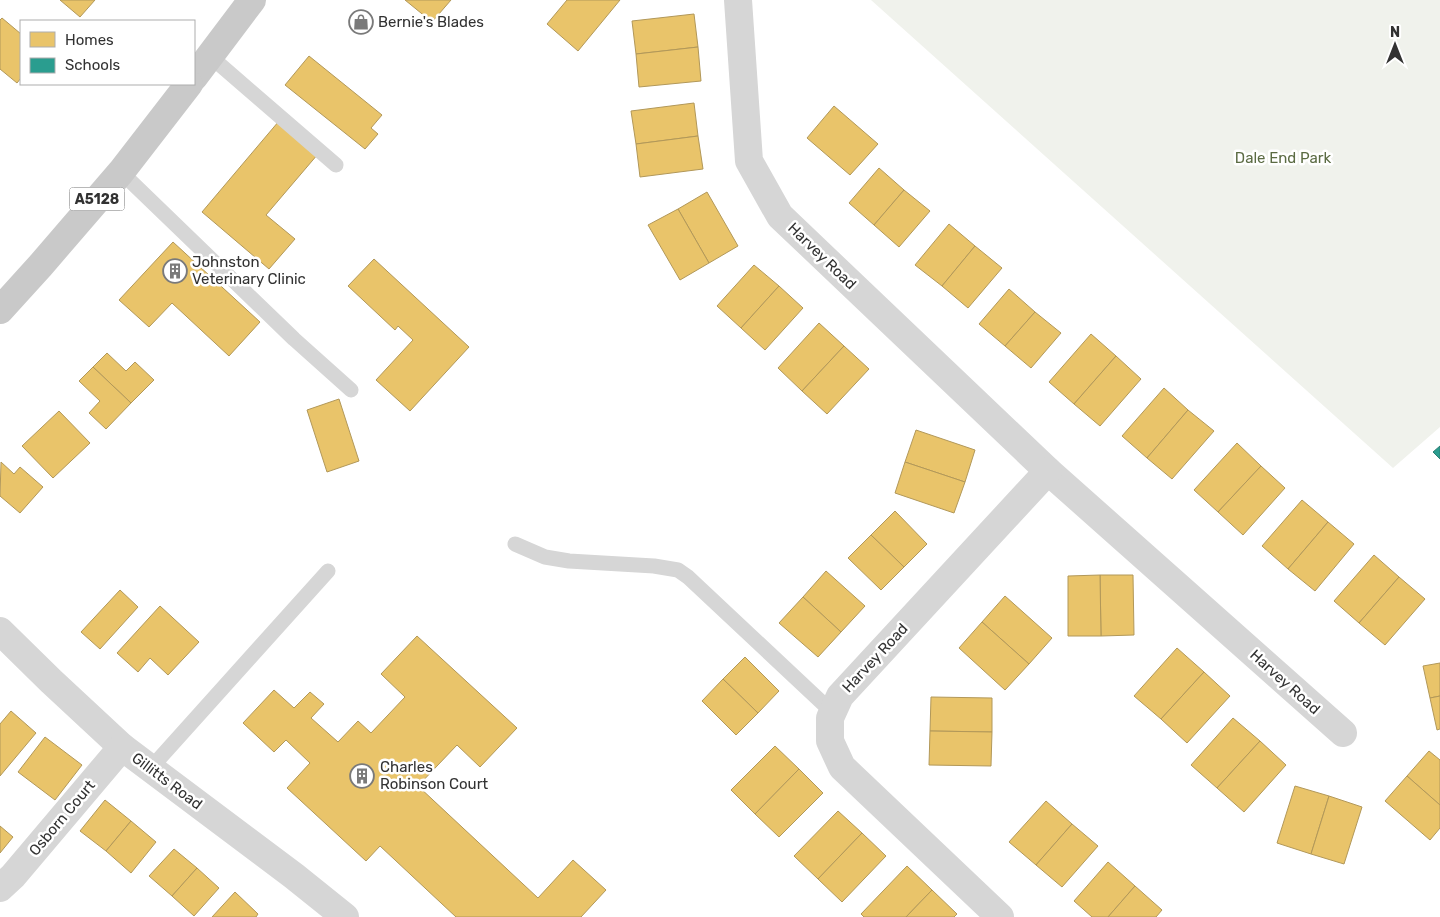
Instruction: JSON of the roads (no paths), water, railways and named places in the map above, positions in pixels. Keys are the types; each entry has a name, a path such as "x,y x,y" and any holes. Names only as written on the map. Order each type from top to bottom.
{"main road":[{"path":"202,67 252,0"},
{"name":"A5128","path":"0,310 121,172 188,85"}],"street":[{"name":"Harvey Road","path":"738,0 749,161 780,216 1048,471 1344,733"},
{"name":"Harvey Road","path":"1000,917 842,768 830,741 830,718 840,696 1048,471"},
{"name":"Gillitts Road","path":"0,631 122,747 294,876 345,917"},
{"name":"Osborn Court","path":"0,888 13,876 122,747"}],"lane":[{"path":"202,67 336,165"},
{"path":"121,172 294,339 351,390"},
{"path":"515,544 545,557 569,561 654,566 678,570 688,577 832,712"},
{"path":"150,768 328,571"}],"place":[{"name":"Bernie's Blades","path":"361,22"},
{"name":"Johnston Veterinary Clinic","path":"175,271"},
{"name":"Charles Robinson Court","path":"362,776"}],"park label":[{"name":"Dale End Park","path":"1283,158"}]}
